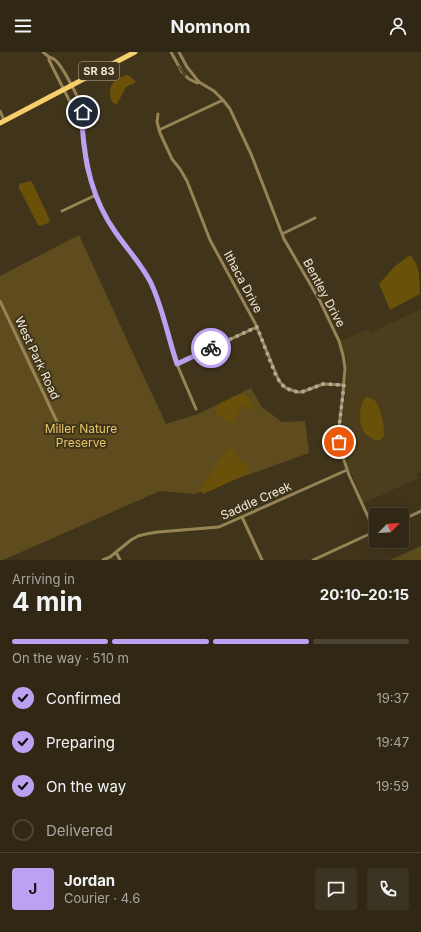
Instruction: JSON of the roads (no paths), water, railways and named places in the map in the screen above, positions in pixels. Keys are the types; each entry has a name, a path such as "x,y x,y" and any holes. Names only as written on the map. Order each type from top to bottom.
{"main road":[{"name":"SR 83","path":"2,122 135,52"}],"street":[{"path":"43,52 49,57 53,58 62,68 82,108 83,144 86,166 96,195 105,217 138,261 150,282 162,311 177,364 196,409"},
{"name":"Bentley Drive","path":"171,52 185,76 197,83 199,82"},
{"name":"Bentley Drive","path":"179,52 187,67 199,82 223,100 230,109 248,148 289,249 320,301 339,341 344,362 344,385 339,428 339,442 347,470 369,518"},
{"path":"49,57 63,90 82,124"},
{"path":"159,130 223,100"},
{"path":"0,111 2,122"},
{"name":"Ithaca Drive","path":"158,114 157,122 159,130 172,159 187,180 210,240 257,327 276,376 282,385 292,391 302,392 323,384 344,385"},
{"path":"62,211 96,195"},
{"path":"282,234 315,218"},
{"name":"West Park Road","path":"0,301 58,424"},
{"path":"177,364 257,327"},
{"name":"Saddle Creek","path":"103,560 110,557 131,540 146,534 219,527 347,470"},
{"path":"409,517 421,511"},
{"path":"242,517 262,560"},
{"path":"313,560 369,534"},
{"path":"116,552 120,560"}],"park label":[{"name":"Miller Nature Preserve","path":"81,436"}]}
